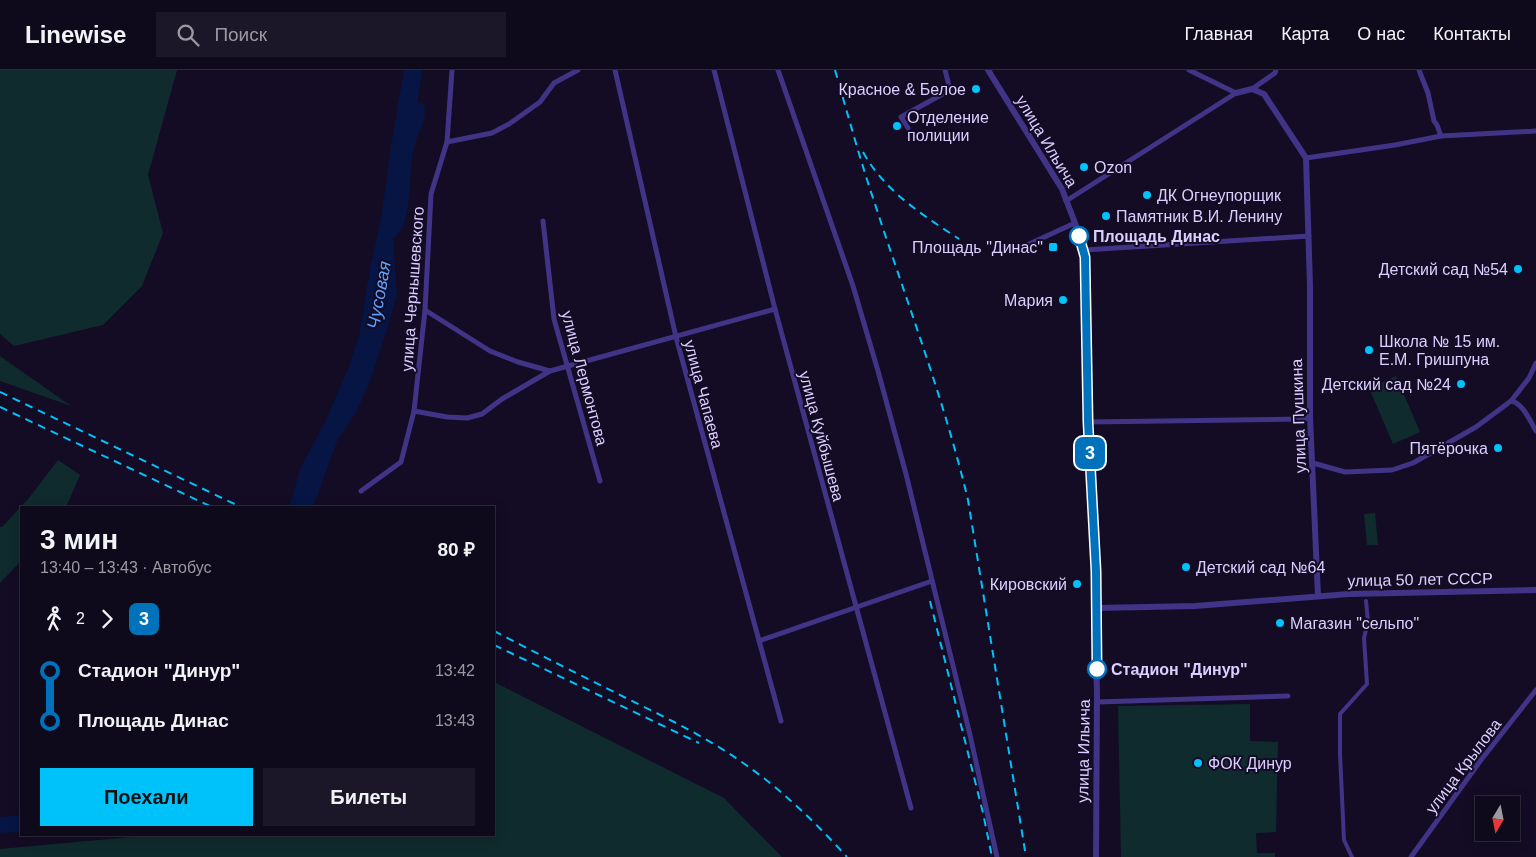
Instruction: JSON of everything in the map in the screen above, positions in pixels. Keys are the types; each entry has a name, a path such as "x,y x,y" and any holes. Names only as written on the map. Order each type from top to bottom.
{"street":[{"name":"улица Чернышевского","path":"361,491 401,462 414,411 425,310 431,194 447,142 452,70"},
{"path":"447,142 492,134 540,102 554,83 578,70"},
{"name":"улица Чапаева","path":"615,70 676,337 781,721"},
{"name":"улица Куйбышева","path":"714,70 775,309 911,808"},
{"path":"778,70 853,286 876,362 970,735 997,857"},
{"path":"908,128 901,117 950,90 945,70"},
{"name":"улица Ильича","path":"988,70 1060,186 1084,250 1088,422 1096,608 1096,857"},
{"path":"1189,70 1236,92"},
{"path":"1066,201 1236,92 1252,89 1275,73 1276,70"},
{"path":"1419,70 1428,93 1434,121 1441,136"},
{"path":"1252,89 1264,94 1306,158 1441,136 1536,131"},
{"name":"улица Пушкина","path":"1306,158 1309,236 1310,417 1318,596"},
{"name":"улица Лермонтова","path":"543,221 554,319 600,482"},
{"path":"1016,250 1075,223"},
{"path":"1084,250 1309,236"},
{"path":"414,411 447,417 467,418 482,414 502,399 550,371 775,309"},
{"path":"425,310 490,351 518,362 550,371"},
{"path":"1313,463 1345,472 1403,468 1424,458 1476,427 1511,401 1529,378 1536,363"},
{"path":"1511,401 1515,401 1521,406 1536,431"},
{"path":"1088,422 1310,417"},
{"path":"759,641 932,581"},
{"name":"улица 50 лет СССР","path":"1096,608 1204,605 1318,596 1536,590"},
{"path":"1352,857 1344,840 1340,714 1367,684 1364,638 1368,622 1366,601"},
{"name":"улица Крылова","path":"1411,857 1481,760 1536,690"},
{"path":"1096,702 1288,696"}],"green space":[{"path":"0,70 177,70 148,175 163,233 142,286 103,325 14,346 0,334"},
{"path":"0,356 71,406 0,381"},
{"path":"1396,376 1420,432 1393,444 1369,388"},
{"path":"58,460 80,475 66,506 22,506"},
{"path":"20,508 20,562 0,583 0,527"},
{"path":"1375,513 1378,545 1367,545 1364,514"},
{"path":"495,683 724,798 782,857 0,857 0,849 131,837 495,836"},
{"name":"ФОК Динур","path":"1250,704 1250,741 1278,742 1276,832 1256,833 1257,853 1275,853 1275,857 1121,857 1118,706"}],"water":[{"path":"404,70 417,70 412,101 424,104 425,114 412,159 407,213 402,227 393,239 397,294 386,333 370,381 357,411 338,439 313,506 289,506 301,467 326,420 348,369 360,332 370,268 381,219"},
{"path":"20,815 20,832 0,833 0,817"}],"waterway":[{"name":"Чусовая","path":"410,113 417,70"}],"railway":[{"path":"835,70 854,137 948,425 968,500 1026,857"},
{"path":"863,152 882,179 906,202 959,239"},
{"path":"0,392 239,506"},
{"path":"0,407 210,506"},
{"path":"930,601 983,813 992,857"},
{"path":"495,632 672,721 732,755 786,797 847,857"},
{"path":"495,645 699,743"}],"bus line":[{"name":"3","path":"1079,236 1085,257 1088,422 1096,571 1095,633 1097,669"}],"place":[{"name":"Красное & Белое","path":"976,89"},
{"name":"Отделение полиции","path":"897,126"},
{"name":"Ozon","path":"1084,167"},
{"name":"ДК Огнеупорщик","path":"1147,195"},
{"name":"Памятник В.И. Ленину","path":"1106,216"},
{"name":"Площадь Динас","path":"1079,236"},
{"name":"Площадь \"Динас\"","path":"1053,247"},
{"name":"Детский сад №54","path":"1518,269"},
{"name":"Мария","path":"1063,300"},
{"name":"Школа № 15 им. Е.М. Гришпуна","path":"1369,350"},
{"name":"Детский сад №24","path":"1461,384"},
{"name":"Пятёрочка","path":"1498,448"},
{"name":"Детский сад №64","path":"1186,567"},
{"name":"Кировский","path":"1077,584"},
{"name":"Магазин \"сельпо\"","path":"1280,623"},
{"name":"Стадион \"Динур\"","path":"1097,669"},
{"name":"ФОК Динур","path":"1198,763"}]}
